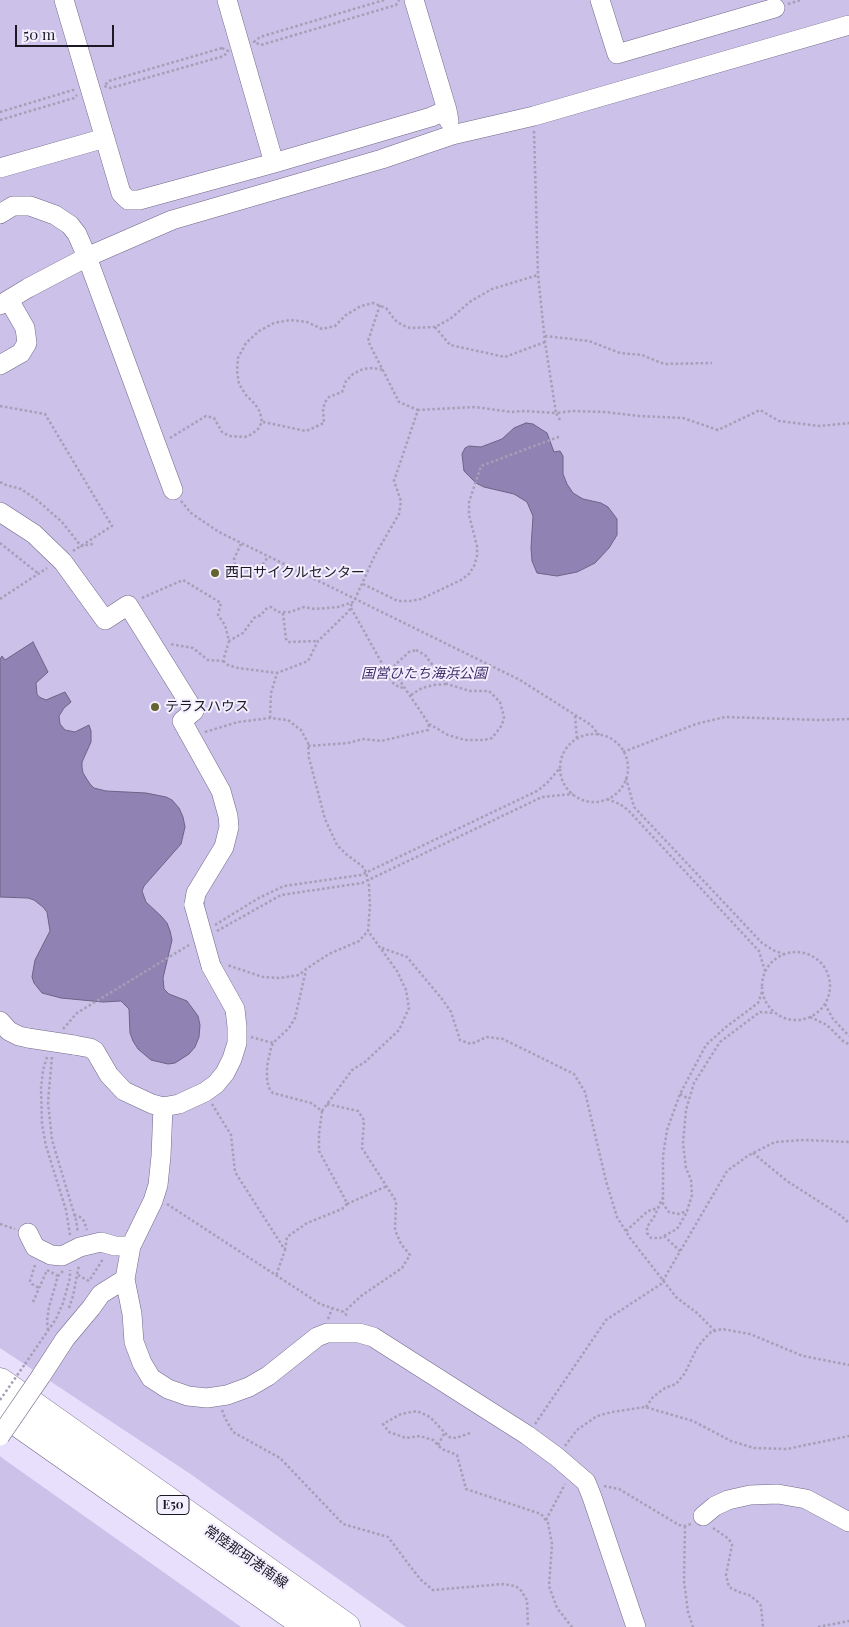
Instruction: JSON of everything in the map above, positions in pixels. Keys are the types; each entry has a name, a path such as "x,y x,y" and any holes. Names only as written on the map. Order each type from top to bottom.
{"highway":[{"name":"常陸那珂港南線","path":"0,1382 346,1627"},
{"name":"常陸那珂港南線","path":"0,1410 309,1627"}],"street":[{"path":"64,0 121,193 125,199 132,201 274,163 431,117 447,110"},
{"path":"227,0 274,163"},
{"path":"414,0 447,110 452,135"},
{"path":"600,0 617,54 775,8"},
{"path":"0,366 21,353 27,343 25,328 4,302 87,257 165,222 382,159 452,135 534,116 849,25"},
{"path":"0,168 105,138"},
{"path":"0,214 14,206 30,206 56,215 78,234 173,490"},
{"path":"0,512 34,534 60,560 105,620 128,605 194,711 182,721 221,791 225,801 229,826 224,847 196,893 194,905 212,970 235,1009 238,1028 237,1043 232,1059 225,1073 216,1084 205,1092 179,1104 163,1107 142,1100 124,1090 109,1075 95,1051 90,1048 20,1036 9,1031 0,1021"},
{"path":"163,1107 158,1184 131,1246 125,1279 132,1314 134,1342 142,1363 151,1378 168,1389 188,1396 207,1398 218,1396 249,1387 268,1376 317,1337 327,1333 359,1332 373,1336 528,1435 579,1477 592,1497 636,1627"},
{"path":"32,1240 51,1255 62,1256 74,1255 101,1242 111,1245 131,1246"},
{"path":"0,1436 65,1339 100,1294 125,1279"},
{"path":"701,1521 714,1506 728,1500 750,1494 778,1494 806,1499 849,1522"}],"path":[{"path":"384,0 260,37 254,42 261,44 279,39 396,5 399,0"},
{"path":"222,48 228,51 224,56 110,88 104,86 109,81 222,48"},
{"path":"0,112 73,90 78,93 74,98 0,120"},
{"path":"534,116 538,275 545,342 556,413 560,420"},
{"path":"156,447 206,416 214,418 222,432 236,438 245,438 258,429 262,422 260,412 246,395 238,377 238,358 246,343 258,331 274,323 290,320 307,322 322,329 335,326 346,315 367,303 380,305 402,325 410,328 435,327 450,319 471,301 492,289 538,275"},
{"path":"380,305 368,341 399,402 418,410 475,407 510,412 605,412 682,418 718,430 760,410 779,420 819,426 849,423"},
{"path":"435,327 450,345 505,357 545,342"},
{"path":"545,336 588,341 620,353 642,355 664,364 712,363"},
{"path":"262,422 306,431 324,423 323,408 325,402 329,397 342,392 346,381 353,374 362,369 373,368 383,370"},
{"path":"0,407 45,414 112,526 0,599"},
{"path":"165,645 170,644 193,648 208,660 223,661 228,665 238,668 277,673 308,660 318,641 351,607 375,555 399,514 401,501 394,481 418,410"},
{"path":"363,584 398,601 410,601 421,599 461,580 474,566 477,556 477,546 469,516 469,502 482,466 561,436"},
{"path":"0,482 21,489 37,500 62,522 81,546"},
{"path":"173,490 191,513 219,532 520,680 591,725 599,735"},
{"path":"0,543 39,574"},
{"path":"81,546 93,544"},
{"path":"242,544 234,559 235,564 254,573 258,571 268,557"},
{"path":"138,600 183,580 221,603 218,615 225,625 229,641 223,661"},
{"path":"229,641 243,633 254,618 270,607 283,613 304,607 315,609 338,607 353,602"},
{"path":"351,607 392,683 400,688 404,687"},
{"path":"283,613 288,642 318,641"},
{"path":"410,696 422,688 434,684 447,684 470,691 489,691 500,702 504,717 502,725 492,738 465,740 448,735 429,724 413,702 394,672 395,665 409,652 416,650 425,655 447,684"},
{"path":"270,718 271,692 277,673"},
{"path":"575,716 577,739"},
{"path":"623,752 696,724 725,717 849,719"},
{"path":"205,732 238,722 270,718 288,720 301,730 308,746 309,758 325,819 341,850 362,866 366,872 370,906 368,931 359,940 329,954 300,975 280,978 263,977 228,964 212,970"},
{"path":"308,746 348,743 363,739 381,741 428,730 429,724"},
{"path":"626,778 622,787 607,799 589,802 580,799 563,782 560,768 562,756 568,746 577,739 591,734 609,738 617,744 626,760 626,778 634,807 762,943 783,954"},
{"path":"212,926 257,899 284,886 357,876 366,872 537,791 547,784 560,768"},
{"path":"210,934 281,895 362,883 542,797 573,794"},
{"path":"607,799 620,804 628,810 760,951 765,971"},
{"path":"347,1204 319,1151 322,1111 352,1070 365,1062 399,1030 409,1008 406,990 397,971 368,931"},
{"path":"65,1026 84,1008 187,947"},
{"path":"382,948 407,957 451,1012 460,1040 472,1044 487,1037 503,1039 574,1074 585,1092 606,1181 617,1217 676,1298 697,1312 715,1331"},
{"path":"802,952 810,955 823,965 830,980 830,989 825,1004 816,1014 810,1017 795,1020 781,1017 774,1013 764,1000 762,983 765,971 772,961 783,954 802,952"},
{"path":"306,969 295,1018 289,1028 273,1043 267,1066 267,1081 270,1090 280,1096 311,1103 322,1111"},
{"path":"687,1211 678,1214 669,1212 663,1204 663,1156 667,1130 680,1094 706,1045 758,1003 762,992"},
{"path":"825,1004 833,1019 849,1036"},
{"path":"663,1195 647,1227 647,1233 654,1239 664,1236 677,1228 687,1211 692,1195 691,1180 686,1168 683,1143 686,1110 694,1083 720,1042 760,1012 774,1013"},
{"path":"810,1017 827,1025 844,1042 849,1044"},
{"path":"244,1036 273,1043"},
{"path":"0,1400 56,1319 63,1304 74,1255 76,1220 52,1140 48,1102 52,1051 46,1060 43,1070 40,1107 46,1146 66,1210 74,1255 77,1281 68,1311"},
{"path":"205,1092 231,1136 235,1172 286,1250"},
{"path":"680,1094 689,1099"},
{"path":"327,1104 358,1111 364,1120 362,1148 396,1201 395,1230 410,1255 402,1268 361,1296 344,1312"},
{"path":"528,1435 606,1320 660,1284 727,1171 753,1153 776,1142 804,1140 849,1142"},
{"path":"753,1153 787,1181 840,1215 849,1223"},
{"path":"276,1276 286,1250 287,1237 307,1223 342,1209 347,1204 387,1186"},
{"path":"154,1196 320,1304 344,1312 373,1336"},
{"path":"626,1230 648,1211 658,1208"},
{"path":"664,1236 680,1251"},
{"path":"32,1240 36,1265 30,1281 39,1288"},
{"path":"48,1331 46,1321 58,1276 74,1255"},
{"path":"34,1302 47,1270 58,1276"},
{"path":"646,1408 654,1397 665,1388 676,1384 685,1372 697,1348 711,1332 722,1329 750,1334 803,1356 849,1365"},
{"path":"218,1396 225,1418 233,1432 280,1458 342,1524 388,1537 420,1579 433,1590 503,1584 515,1586 527,1600 528,1627"},
{"path":"557,1457 577,1430 597,1416 612,1412 646,1408 693,1421 731,1441 754,1448 787,1449 849,1436"},
{"path":"470,1433 456,1438 449,1436 430,1417 417,1411 401,1414 383,1424 389,1432 406,1438 420,1436 433,1440 438,1446 457,1455 466,1489 541,1514 548,1523 552,1544 549,1586 557,1608 572,1627"},
{"path":"438,1446 445,1432"},
{"path":"546,1520 579,1477 619,1489 679,1525 685,1526 701,1521 729,1539 732,1545 726,1565 726,1582 728,1587 749,1595 757,1601 761,1606 763,1627"},
{"path":"685,1526 684,1581 688,1612 693,1627"},
{"path":"819,1627 849,1621"}],"green space":[{"name":"国営ひたち海浜公園","path":"0,0 849,0 849,1627 406,1627 189,1473 0,1348"},
{"path":"0,1456 5,1460 241,1627 0,1627"}],"shaded area":[{"path":"526,423 533,424 547,433 554,452 560,451 563,456 563,474 573,493 583,499 601,503 608,507 617,519 617,535 609,548 595,563 577,572 557,576 537,573 532,561 531,548 533,516 527,502 514,494 484,487 476,483 464,471 462,454 465,448 469,446 481,447 502,439 514,428"},
{"path":"33,642 48,672 36,683 39,697 46,700 65,692 71,702 59,716 60,724 65,730 75,732 89,725 91,742 82,762 82,767 83,773 90,784 94,788 106,791 146,793 166,797 172,800 179,808 183,817 185,827 181,844 144,886 142,891 146,902 167,923 170,931 172,940 163,978 164,989 169,994 187,1001 198,1016 200,1025 199,1037 195,1047 189,1054 175,1063 168,1064 151,1060 138,1049 130,1033 129,1009 121,1001 103,1002 61,998 42,993 32,977 35,960 50,931 47,912 34,900 28,898 0,897 0,659 2,656 5,660"}],"place":[{"name":"西口サイクルセンター","path":"215,573"},
{"name":"テラスハウス","path":"155,707"}]}
